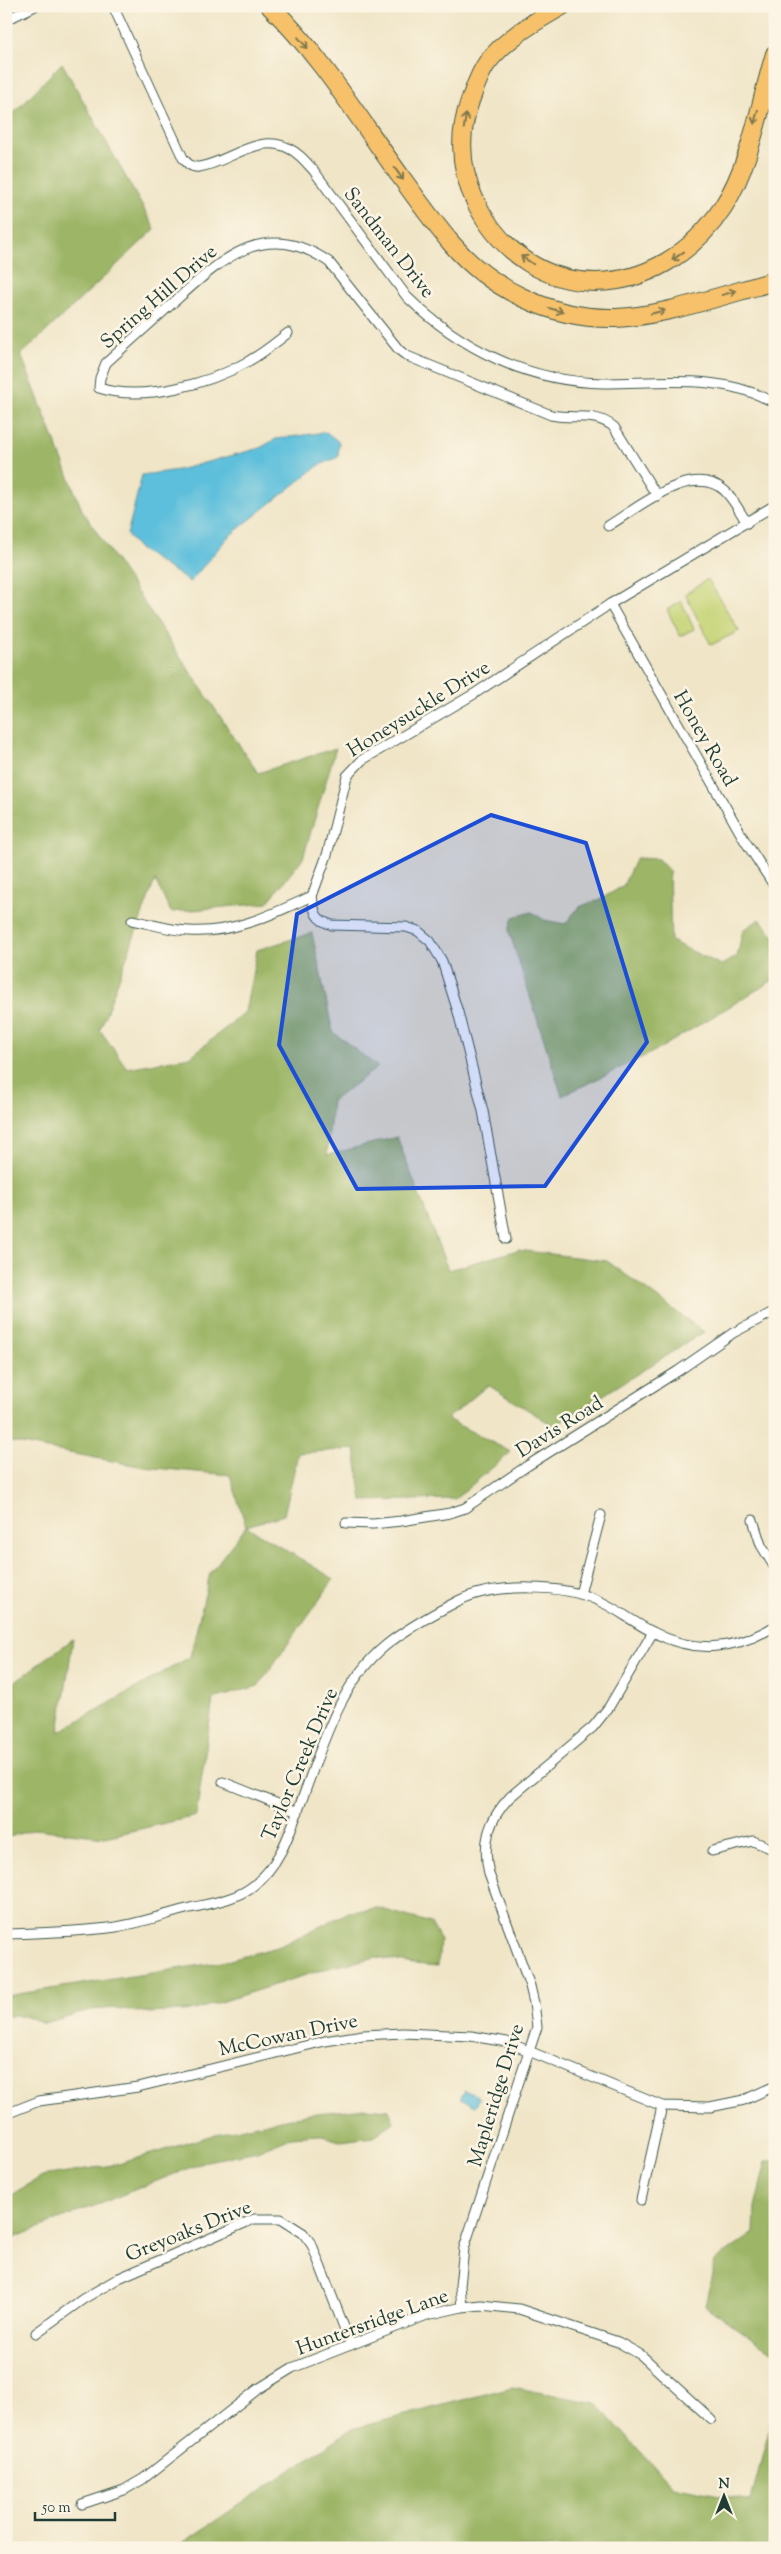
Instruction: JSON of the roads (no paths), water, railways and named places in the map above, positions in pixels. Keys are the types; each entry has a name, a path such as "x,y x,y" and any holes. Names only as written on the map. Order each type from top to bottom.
{"highway":[{"path":"270,6 311,52 451,244 491,280 511,291 553,310 592,318 611,318 651,313 775,281"},
{"path":"562,6 514,37 487,63 476,84 464,116 462,145 463,169 469,190 486,222 504,244 529,262 550,274 569,280 614,282 636,276 668,263 691,246 703,234 723,207 741,170 775,54"}],"street":[{"path":"6,20 35,6"},
{"name":"Sandman Drive","path":"113,6 183,158 189,166 198,168 244,150 267,144 288,148 301,156 407,297 423,312 462,341 495,359 542,374 572,380 602,383 708,383 747,390 775,403"},
{"name":"Spring Hill Drive","path":"288,333 247,362 201,382 143,393 112,392 99,388 100,378 106,363 204,274 244,248 269,242 293,244 315,252 334,267 399,350 407,356 551,415 564,418 599,417 605,420 614,427 657,496"},
{"path":"608,526 657,496 686,481 694,480 714,484 730,496 747,522"},
{"name":"Honeysuckle Drive","path":"312,896 327,854 347,776 357,764 480,689 610,604 775,505"},
{"name":"Honey Road","path":"610,604 745,841 775,887"},
{"path":"132,920 178,930 216,931 268,916 312,896 316,916 322,922 332,926 406,926 418,931 430,941 442,961 458,1012 483,1111 506,1239"},
{"name":"Davis Road","path":"346,1523 373,1524 401,1521 450,1513 464,1508 525,1467 678,1371 733,1333 775,1311"},
{"path":"580,1594 601,1515"},
{"path":"753,1520 761,1545 775,1568"},
{"name":"Taylor Creek Drive","path":"6,1934 76,1932 118,1926 218,1902 241,1894 261,1880 277,1861 332,1723 348,1690 363,1670 386,1646 410,1627 474,1595 489,1591 525,1589 558,1590 580,1594 598,1600 653,1632 678,1643 714,1647 744,1641 775,1626"},
{"name":"Mapleridge Drive","path":"462,2307 460,2286 464,2248 531,2051 537,2027 534,2003 489,1874 486,1841 489,1827 500,1808 510,1798 576,1742 604,1714 653,1632"},
{"path":"222,1782 298,1812"},
{"path":"712,1851 753,1841 775,1850"},
{"name":"McCowan Drive","path":"6,2114 38,2101 138,2087 325,2041 355,2036 403,2033 472,2036 507,2042 662,2106 710,2107 744,2100 775,2086"},
{"path":"641,2200 662,2106"},
{"name":"Greyoaks Drive","path":"36,2333 90,2295 119,2278 245,2222 274,2217 303,2233 312,2245 351,2345"},
{"name":"Huntersridge Lane","path":"82,2504 124,2490 144,2479 275,2378 292,2368 427,2315 462,2307 481,2305 518,2309 618,2342 641,2355 711,2419"}],"water":[{"path":"326,432 339,442 338,457 318,466 228,537 190,582 139,549 127,535 142,475 178,470 260,448 276,439"},
{"path":"465,2090 480,2098 475,2106 460,2099"}]}
